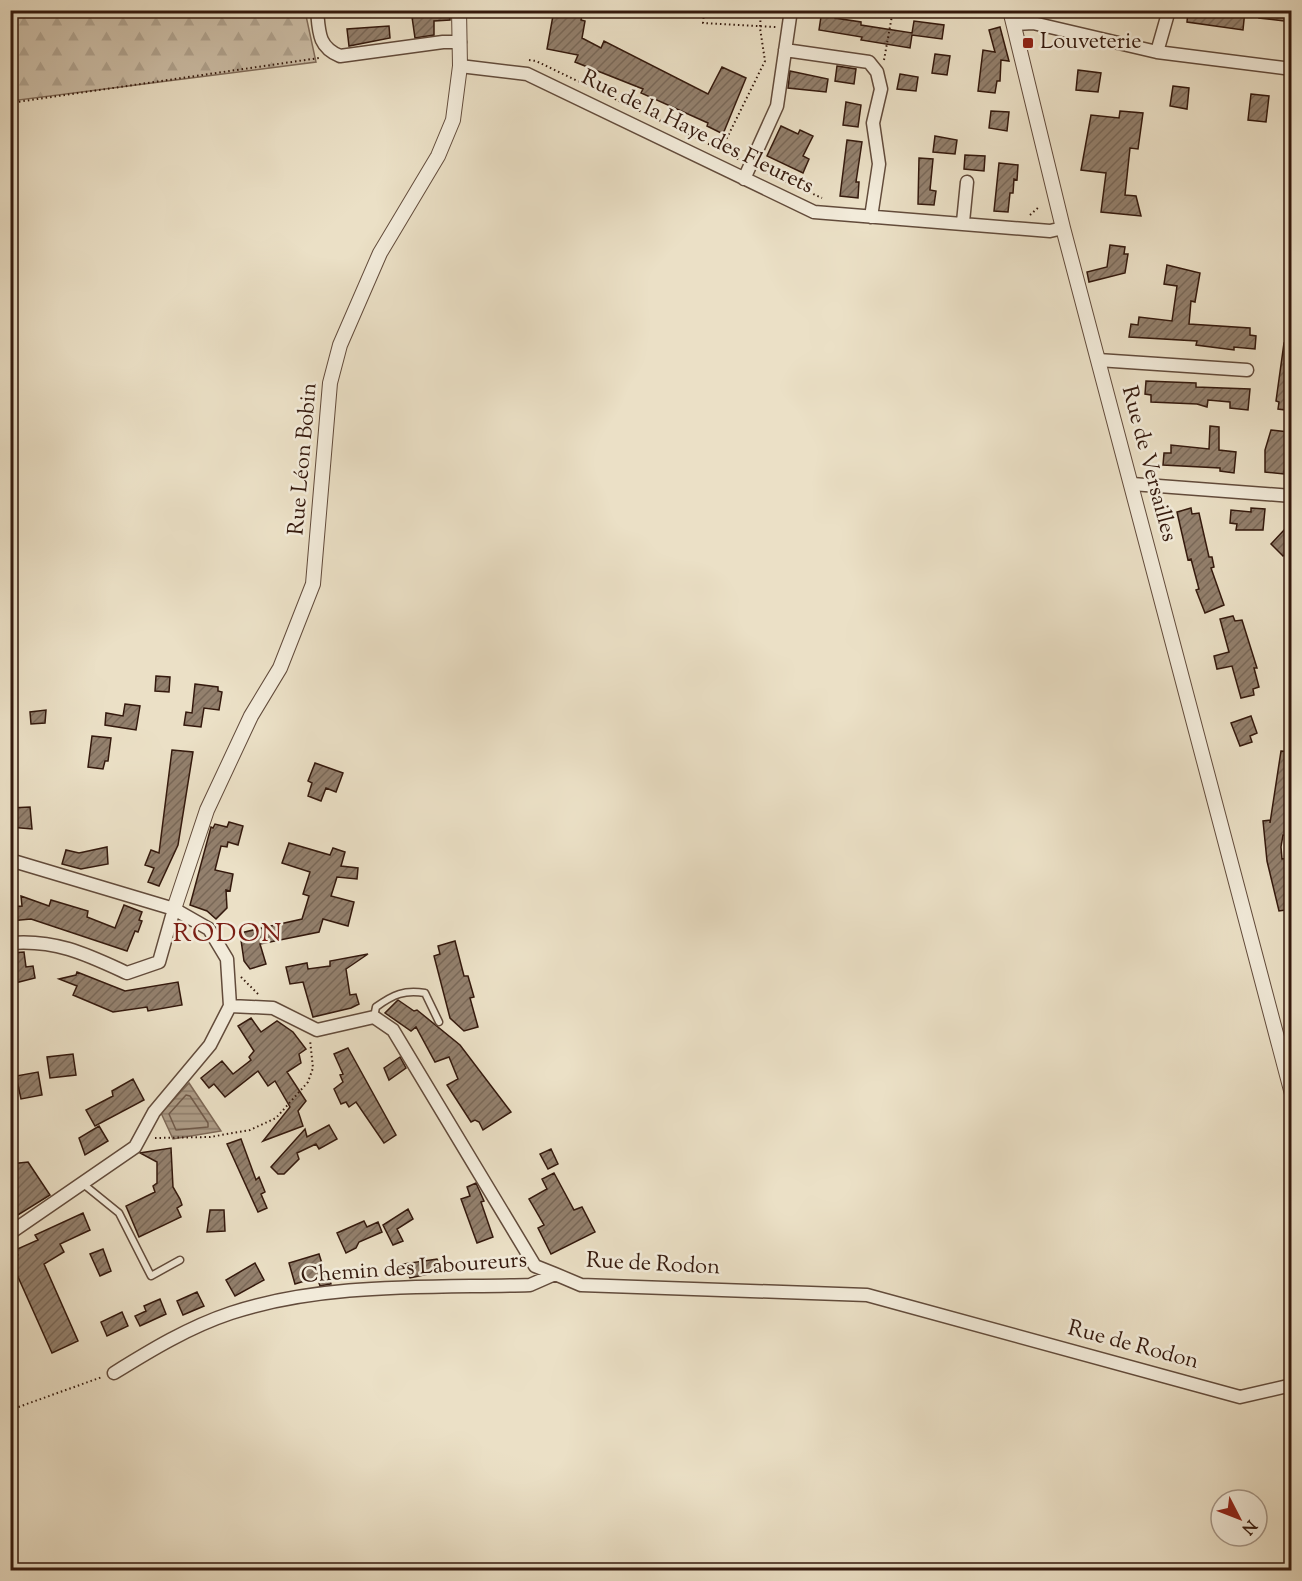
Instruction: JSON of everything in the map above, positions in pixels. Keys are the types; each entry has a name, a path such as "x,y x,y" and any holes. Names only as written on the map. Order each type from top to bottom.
{"street":[{"path":"317,10 320,41 329,51 340,56 443,42 460,42"},
{"name":"Rue Léon Bobin","path":"174,909 207,810 246,726 280,668 312,584 318,540 323,434 330,383 340,345 380,253 438,156 453,120 459,66 459,10"},
{"path":"744,179 777,106 791,10"},
{"path":"1157,52 1169,10"},
{"path":"1012,17 1157,52 1292,69"},
{"name":"Rue de Versailles","path":"1012,17 1063,228 1292,1094"},
{"path":"785,50 869,62 875,69 881,89 873,123 879,164 871,216"},
{"name":"Rue de la Haye des Fleurets","path":"459,66 527,74 814,212 963,222 1050,231 1063,228"},
{"path":"963,222 967,182"},
{"path":"1098,360 1247,370"},
{"path":"1132,484 1292,496"},
{"path":"10,860 174,909 209,929 227,964 230,1006 210,1045 154,1112 135,1147 10,1233"},
{"path":"10,943 26,942 74,948 127,974 159,962 174,909"},
{"path":"230,1006 273,1008 317,1030 374,1017"},
{"name":"Rue de Rodon","path":"374,1017 393,1030 535,1266 581,1285 867,1295 1240,1397 1292,1385"},
{"name":"Chemin des Laboureurs","path":"114,1373 165,1342 231,1313 289,1299 354,1291 530,1285 555,1274"}],"lane":[{"path":"374,1017 376,1007 393,994 407,990 425,993 439,1022"},
{"path":"82,1183 119,1213 151,1276 180,1260"}],"path":[{"path":"525,60 536,61 722,150 765,61 760,10"},
{"path":"875,69 885,59 893,10"},
{"path":"704,13 704,23 760,25 787,29"},
{"path":"10,103 340,56"},
{"path":"227,964 273,1008"},
{"path":"142,1135 158,1139 210,1137 266,1124 276,1118 308,1082 313,1068 309,1028"},
{"path":"10,1410 114,1373"}],"green space":[{"path":"10,11 305,11 316,62 11,101"}],"water":[{"path":"189,1083 221,1131 173,1139 161,1113"}],"building":[{"path":"411,10 450,10 450,20 434,21 434,35 415,38"},
{"path":"554,10 583,10 581,20 585,21 582,38 601,48 604,41 708,94 722,67 746,78 723,134 707,126 708,123 641,93 643,89 575,62 578,55 547,49"},
{"path":"822,10 836,10 835,18 861,22 861,25 912,33 914,21 944,25 942,39 912,35 910,48 819,30"},
{"path":"1188,10 1245,10 1243,30 1187,22"},
{"path":"1260,10 1292,10 1292,22 1259,18"},
{"path":"389,26 390,38 349,46 347,29"},
{"path":"1000,27 1009,61 1001,60 1000,81 997,81 995,93 978,91 983,50 995,52 989,30"},
{"path":"935,54 950,56 947,75 932,73"},
{"path":"837,66 856,69 854,84 835,81"},
{"path":"1078,70 1101,73 1098,92 1076,90"},
{"path":"790,71 828,79 826,92 788,88"},
{"path":"900,74 918,77 916,91 897,89"},
{"path":"1173,86 1189,88 1187,109 1170,106"},
{"path":"1251,94 1269,96 1266,122 1248,120"},
{"path":"846,102 861,105 858,127 843,125"},
{"path":"991,111 1009,112 1007,131 989,128"},
{"path":"1120,111 1143,113 1138,149 1130,148 1125,195 1136,196 1141,216 1101,212 1106,173 1081,170 1091,115 1119,118"},
{"path":"781,126 798,134 800,130 813,136 803,156 809,159 803,173 767,156"},
{"path":"935,136 957,140 955,154 933,152"},
{"path":"847,140 862,142 856,182 859,182 858,198 840,196"},
{"path":"965,155 985,156 984,171 964,169"},
{"path":"919,158 933,159 930,190 936,191 934,205 918,204"},
{"path":"999,163 1018,165 1017,180 1014,179 1013,193 1010,193 1008,212 994,211"},
{"path":"1110,245 1125,247 1124,254 1128,254 1125,273 1089,282 1087,272 1107,267"},
{"path":"1167,265 1200,273 1195,302 1191,301 1189,324 1250,328 1250,335 1256,336 1255,349 1234,347 1234,350 1196,345 1197,341 1129,337 1131,324 1138,325 1139,317 1172,321 1177,286 1164,284"},
{"path":"1284,343 1292,343 1292,411 1278,409 1279,402 1276,401"},
{"path":"1146,381 1196,383 1196,387 1250,389 1248,410 1230,408 1230,402 1208,400 1207,407 1197,404 1151,402 1151,395 1145,394"},
{"path":"1210,426 1219,427 1219,450 1236,452 1234,473 1220,471 1220,468 1163,465 1164,453 1171,453 1171,445 1209,449"},
{"path":"1271,430 1289,432 1288,441 1292,441 1289,466 1285,466 1284,474 1265,472 1265,450"},
{"path":"1191,508 1192,514 1199,513 1209,557 1212,557 1214,567 1211,568 1224,605 1205,613 1196,590 1199,589 1191,559 1188,560 1177,512"},
{"path":"1251,508 1265,509 1263,530 1236,530 1237,524 1230,523 1231,510 1251,512"},
{"path":"1285,529 1292,535 1292,548 1283,556 1271,544"},
{"path":"1233,616 1235,621 1242,620 1257,668 1254,668 1259,687 1253,689 1254,695 1241,698 1232,666 1217,669 1214,656 1229,652 1220,619"},
{"path":"156,676 170,677 169,692 155,691"},
{"path":"195,684 218,687 218,691 222,692 219,710 204,708 201,727 184,725 186,712 192,713"},
{"path":"125,704 140,706 136,730 105,725 106,713 123,716"},
{"path":"46,710 45,723 31,724 30,712"},
{"path":"1251,716 1257,733 1250,736 1252,742 1240,746 1231,723"},
{"path":"92,736 111,738 108,761 105,761 103,769 88,767"},
{"path":"172,750 193,752 178,845 159,886 148,882 154,868 145,865 151,850 159,853"},
{"path":"1281,751 1292,752 1292,816 1289,836 1283,835 1281,847 1282,859 1289,858 1292,909 1279,911 1267,861 1263,821 1270,820 1270,823"},
{"path":"315,763 343,773 336,792 326,788 321,801 308,796 312,783 308,781"},
{"path":"30,807 32,829 10,827 10,808"},
{"path":"229,822 243,826 238,845 228,842 227,847 221,846 215,870 233,874 230,891 226,890 227,908 216,919 207,911 190,905 211,827 213,828 215,824 227,827"},
{"path":"289,843 330,855 333,848 345,852 341,866 358,868 357,879 337,877 331,896 354,902 348,926 323,919 319,932 260,944 266,964 250,969 244,961 240,933 302,919 309,896 303,894 310,872 282,863"},
{"path":"107,847 108,864 81,869 62,864 66,850 79,853"},
{"path":"21,896 49,906 51,900 88,911 87,917 115,928 124,905 142,912 139,920 142,921 127,951 31,919 10,921 10,907 22,906"},
{"path":"455,941 464,976 468,976 474,997 470,998 478,1027 464,1031 450,1018 434,956 440,954 438,946"},
{"path":"24,952 26,967 33,966 35,978 15,983 13,969 10,969 10,953"},
{"path":"368,954 346,969 350,995 356,994 359,1004 313,1017 303,982 290,984 286,967 307,963 308,969 330,966 330,961"},
{"path":"77,972 125,991 178,982 182,1005 148,1011 147,1007 113,1012 73,995 77,986 59,979 76,975"},
{"path":"398,1000 414,1011 417,1010 460,1045 511,1112 483,1130 479,1122 475,1120 471,1122 447,1085 458,1079 449,1057 435,1062 416,1027 411,1031 385,1013"},
{"path":"251,1018 261,1032 277,1021 293,1032 306,1049 299,1054 301,1063 287,1072 306,1101 298,1111 303,1126 263,1141 290,1107 275,1081 268,1086 258,1071 225,1097 214,1084 209,1088 201,1078 222,1061 233,1074 251,1060 249,1057 254,1051 238,1026"},
{"path":"348,1048 396,1135 384,1143 356,1102 349,1107 346,1102 341,1104 334,1089 343,1082 340,1075 343,1074 334,1054"},
{"path":"73,1054 76,1075 50,1078 47,1057"},
{"path":"400,1057 406,1068 389,1080 384,1068"},
{"path":"38,1072 42,1095 21,1099 16,1076"},
{"path":"133,1079 144,1100 95,1126 86,1110 113,1096 112,1091"},
{"path":"329,1125 337,1139 319,1149 316,1144 297,1153 299,1159 284,1174 278,1174 271,1167 305,1129 307,1137"},
{"path":"99,1126 108,1141 85,1155 79,1138"},
{"path":"241,1139 256,1180 259,1177 265,1192 261,1194 267,1208 258,1212 227,1144"},
{"path":"171,1148 173,1187 182,1205 177,1208 181,1217 139,1237 126,1206 155,1192 153,1186 157,1183 157,1162 140,1153"},
{"path":"551,1149 558,1164 548,1169 540,1154"},
{"path":"28,1162 50,1195 10,1220 10,1164"},
{"path":"554,1173 574,1210 582,1207 595,1232 551,1254 538,1228 544,1225 529,1199 547,1189 542,1179"},
{"path":"476,1183 484,1201 481,1202 493,1237 477,1243 461,1199 470,1196 467,1187"},
{"path":"408,1209 413,1219 397,1229 403,1241 393,1245 383,1225"},
{"path":"210,1210 224,1210 225,1231 207,1232"},
{"path":"83,1213 90,1230 60,1244 64,1252 44,1264 78,1341 52,1353 10,1259 18,1255 15,1250 38,1240 35,1235"},
{"path":"364,1221 367,1227 378,1222 382,1232 359,1242 356,1248 346,1253 337,1233"},
{"path":"103,1249 111,1271 100,1276 90,1254"},
{"path":"319,1254 325,1273 321,1275 328,1273 331,1284 320,1286 317,1277 295,1284 289,1263"},
{"path":"437,1259 443,1271 410,1278 403,1264"},
{"path":"255,1263 264,1280 235,1296 226,1280"},
{"path":"197,1292 204,1306 183,1315 177,1301"},
{"path":"160,1299 166,1314 140,1326 135,1316 146,1311 144,1306"},
{"path":"122,1312 128,1326 107,1336 101,1322"}],"place":[{"name":"Louveterie","path":"1028,43"}],"district":[{"name":"RODON","path":"228,934"}]}
